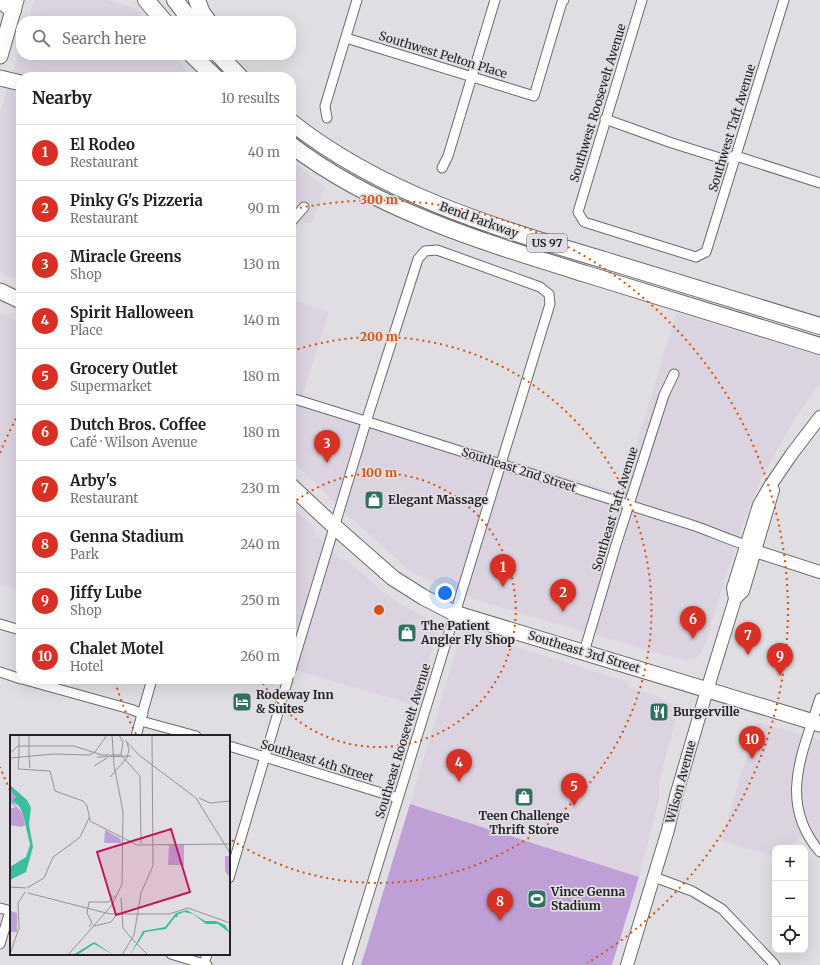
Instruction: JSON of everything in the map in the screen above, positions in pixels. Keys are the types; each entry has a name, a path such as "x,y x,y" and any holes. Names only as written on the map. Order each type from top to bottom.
{"highway":[{"path":"0,0 15,5"},
{"path":"146,0 160,16"},
{"path":"174,0 188,16"},
{"path":"197,0 204,16"},
{"path":"197,60 210,72"},
{"path":"225,60 235,72"},
{"path":"237,60 247,72"},
{"name":"Bend Parkway","path":"296,126 339,156 375,176 417,197 461,214 542,242 820,326"},
{"name":"Bend Parkway","path":"296,148 351,184 398,208 472,238 820,346"},
{"path":"296,159 310,167 351,184"}],"main road":[{"path":"0,56 15,5"},
{"path":"0,78 16,82"},
{"path":"0,291 16,299"},
{"name":"Southeast 3rd Street","path":"296,491 393,578 423,597 454,613 816,723"}],"street":[{"path":"327,118 325,106 357,0"},
{"path":"442,168 448,156 496,0"},
{"name":"Southwest Pelton Place","path":"346,38 534,96 562,2 564,0"},
{"name":"Southwest Roosevelt Avenue","path":"642,0 578,212 584,222 696,257"},
{"name":"Southwest Taft Avenue","path":"696,257 706,252 784,0"},
{"path":"605,119 722,159 736,156 820,183"},
{"path":"296,216 304,207"},
{"name":"Southeast Roosevelt Avenue","path":"347,965 550,304 549,294 540,287 437,250 425,251 418,259 366,422"},
{"name":"Southeast Taft Avenue","path":"584,652 628,506 664,395 674,374"},
{"name":"Southeast 2nd Street","path":"296,400 628,506 705,529 750,548 820,572"},
{"name":"Wilson Avenue","path":"750,548 770,486 820,417"},
{"path":"296,654 366,422"},
{"name":"Wilson Avenue","path":"627,965 668,830 676,796 735,598 743,591 750,548 777,475"},
{"path":"0,624 16,629"},
{"path":"0,672 16,677"},
{"path":"40,684 130,709 142,718 193,735"},
{"path":"136,735 151,684"},
{"path":"230,875 286,684"},
{"path":"820,698 816,723 798,768 796,791 800,816 807,835 820,852"},
{"name":"Southeast 4th Street","path":"230,746 398,798"},
{"path":"654,877 692,891 722,908 775,965"},
{"path":"0,908 10,911"},
{"path":"0,944 10,914"},
{"path":"174,955 205,965 207,955"}],"shaded area":[{"path":"34,0 108,0 137,9 143,16 29,16"},
{"path":"16,59 178,60 188,72 16,72 16,279 0,272 0,112"},
{"path":"296,165 325,187 312,223 298,224 296,231"},
{"path":"296,301 329,312 302,396 622,494 676,313 820,356 820,384 794,420 761,479 743,524 703,651 695,659 686,661 479,601 411,572 353,520 296,465"},
{"path":"0,313 16,321 16,589 0,584"},
{"path":"296,511 313,526 316,535 340,559 348,561 384,592 401,604 435,623 439,629 415,705 296,670"},
{"path":"465,631 628,682 629,687 657,696 679,708 659,782 659,800 639,877 410,804 461,634"},
{"path":"757,722 820,740 820,857 800,836 792,845 772,845 772,855 721,841"},
{"path":"410,804 639,877 612,965 361,965"}],"place":[{"name":"Miracle Greens","path":"327,463"},
{"name":"Elegant Massage","path":"374,500"},
{"name":"El Rodeo","path":"503,587"},
{"name":"Pinky G's Pizzeria","path":"563,612"},
{"name":"The Patient Angler Fly Shop","path":"407,633"},
{"name":"Dutch Bros. Coffee","path":"693,639"},
{"name":"Arby's","path":"748,655"},
{"name":"Jiffy Lube","path":"780,676"},
{"name":"Rodeway Inn & Suites","path":"242,702"},
{"name":"Burgerville","path":"659,712"},
{"name":"Chalet Motel","path":"752,759"},
{"name":"Spirit Halloween","path":"459,782"},
{"name":"Teen Challenge Thrift Store","path":"524,797"},
{"name":"Grocery Outlet","path":"574,806"},
{"name":"Vince Genna Stadium","path":"537,899"},
{"name":"Genna Stadium","path":"500,921"}]}
